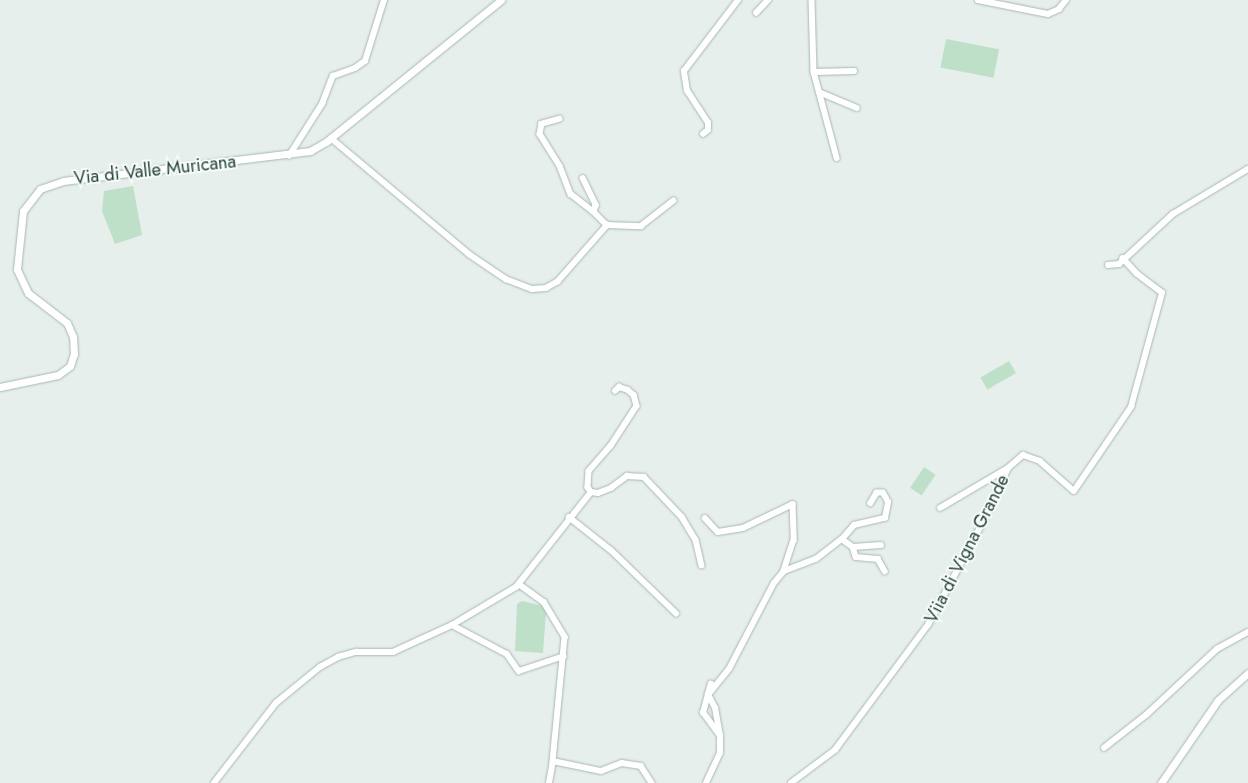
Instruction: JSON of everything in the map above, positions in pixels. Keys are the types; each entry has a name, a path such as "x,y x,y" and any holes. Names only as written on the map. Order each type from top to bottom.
{"street":[{"path":"289,156 322,104 333,76 358,67 364,61 384,0"},
{"name":"Via di Valle Muricana","path":"0,387 56,376 70,366 74,354 73,337 67,323 30,296 19,277 17,258 22,214 37,191 63,181 289,156 313,150 331,138 501,0"},
{"path":"703,134 708,130 708,123 687,93 684,71 738,0"},
{"path":"756,13 768,0"},
{"path":"812,0 814,72 837,158"},
{"path":"978,0 1048,14 1059,9 1066,0"},
{"path":"814,72 854,71"},
{"path":"818,92 857,108"},
{"path":"560,119 542,124 540,134 557,159 571,194 607,225 641,226 674,201"},
{"path":"331,138 469,254 506,279 524,287 540,289 555,284 607,225"},
{"path":"1108,265 1119,264 1173,214 1248,169"},
{"path":"583,178 596,205 594,212"},
{"name":"Viia di Vigna Grande","path":"790,783 835,750 928,626 992,505 1008,468 1023,455 1040,460 1074,491 1131,407 1162,293 1137,274 1123,259"},
{"path":"591,492 587,478 589,471 611,446 637,406 634,395 628,390 619,387 615,391"},
{"path":"940,508 1008,468"},
{"path":"214,783 276,703 320,667 338,657 356,652 393,652 452,625 519,584 569,517 591,492 606,491 627,476 644,477 682,517 696,540 702,565"},
{"path":"784,571 816,559 842,539 854,525 885,518 888,502 883,493 877,493 871,503"},
{"path":"706,518 718,532 743,528 793,504 794,540 784,571 755,614 729,669 708,695"},
{"path":"569,517 611,550 676,613"},
{"path":"842,539 853,547 856,557 878,559 885,571"},
{"path":"853,547 881,545"},
{"path":"519,584 544,602 559,624 564,637 564,656 549,783"},
{"path":"452,625 507,654 519,671 564,656"},
{"path":"1104,748 1146,714 1217,649 1248,632"},
{"path":"1161,783 1218,700 1248,673"},
{"path":"711,684 703,713 720,736"},
{"path":"706,783 720,753 720,736 715,708 708,695"},
{"path":"553,761 601,771 622,763 641,766 652,783"}],"green space":[{"path":"946,39 999,49 993,78 940,67"},
{"path":"133,186 142,235 115,244 102,211 104,191"},
{"path":"1009,361 1016,373 987,390 980,378"},
{"path":"924,467 936,475 922,496 910,488"},
{"path":"522,601 543,606 546,611 543,653 515,651 517,604"}]}
